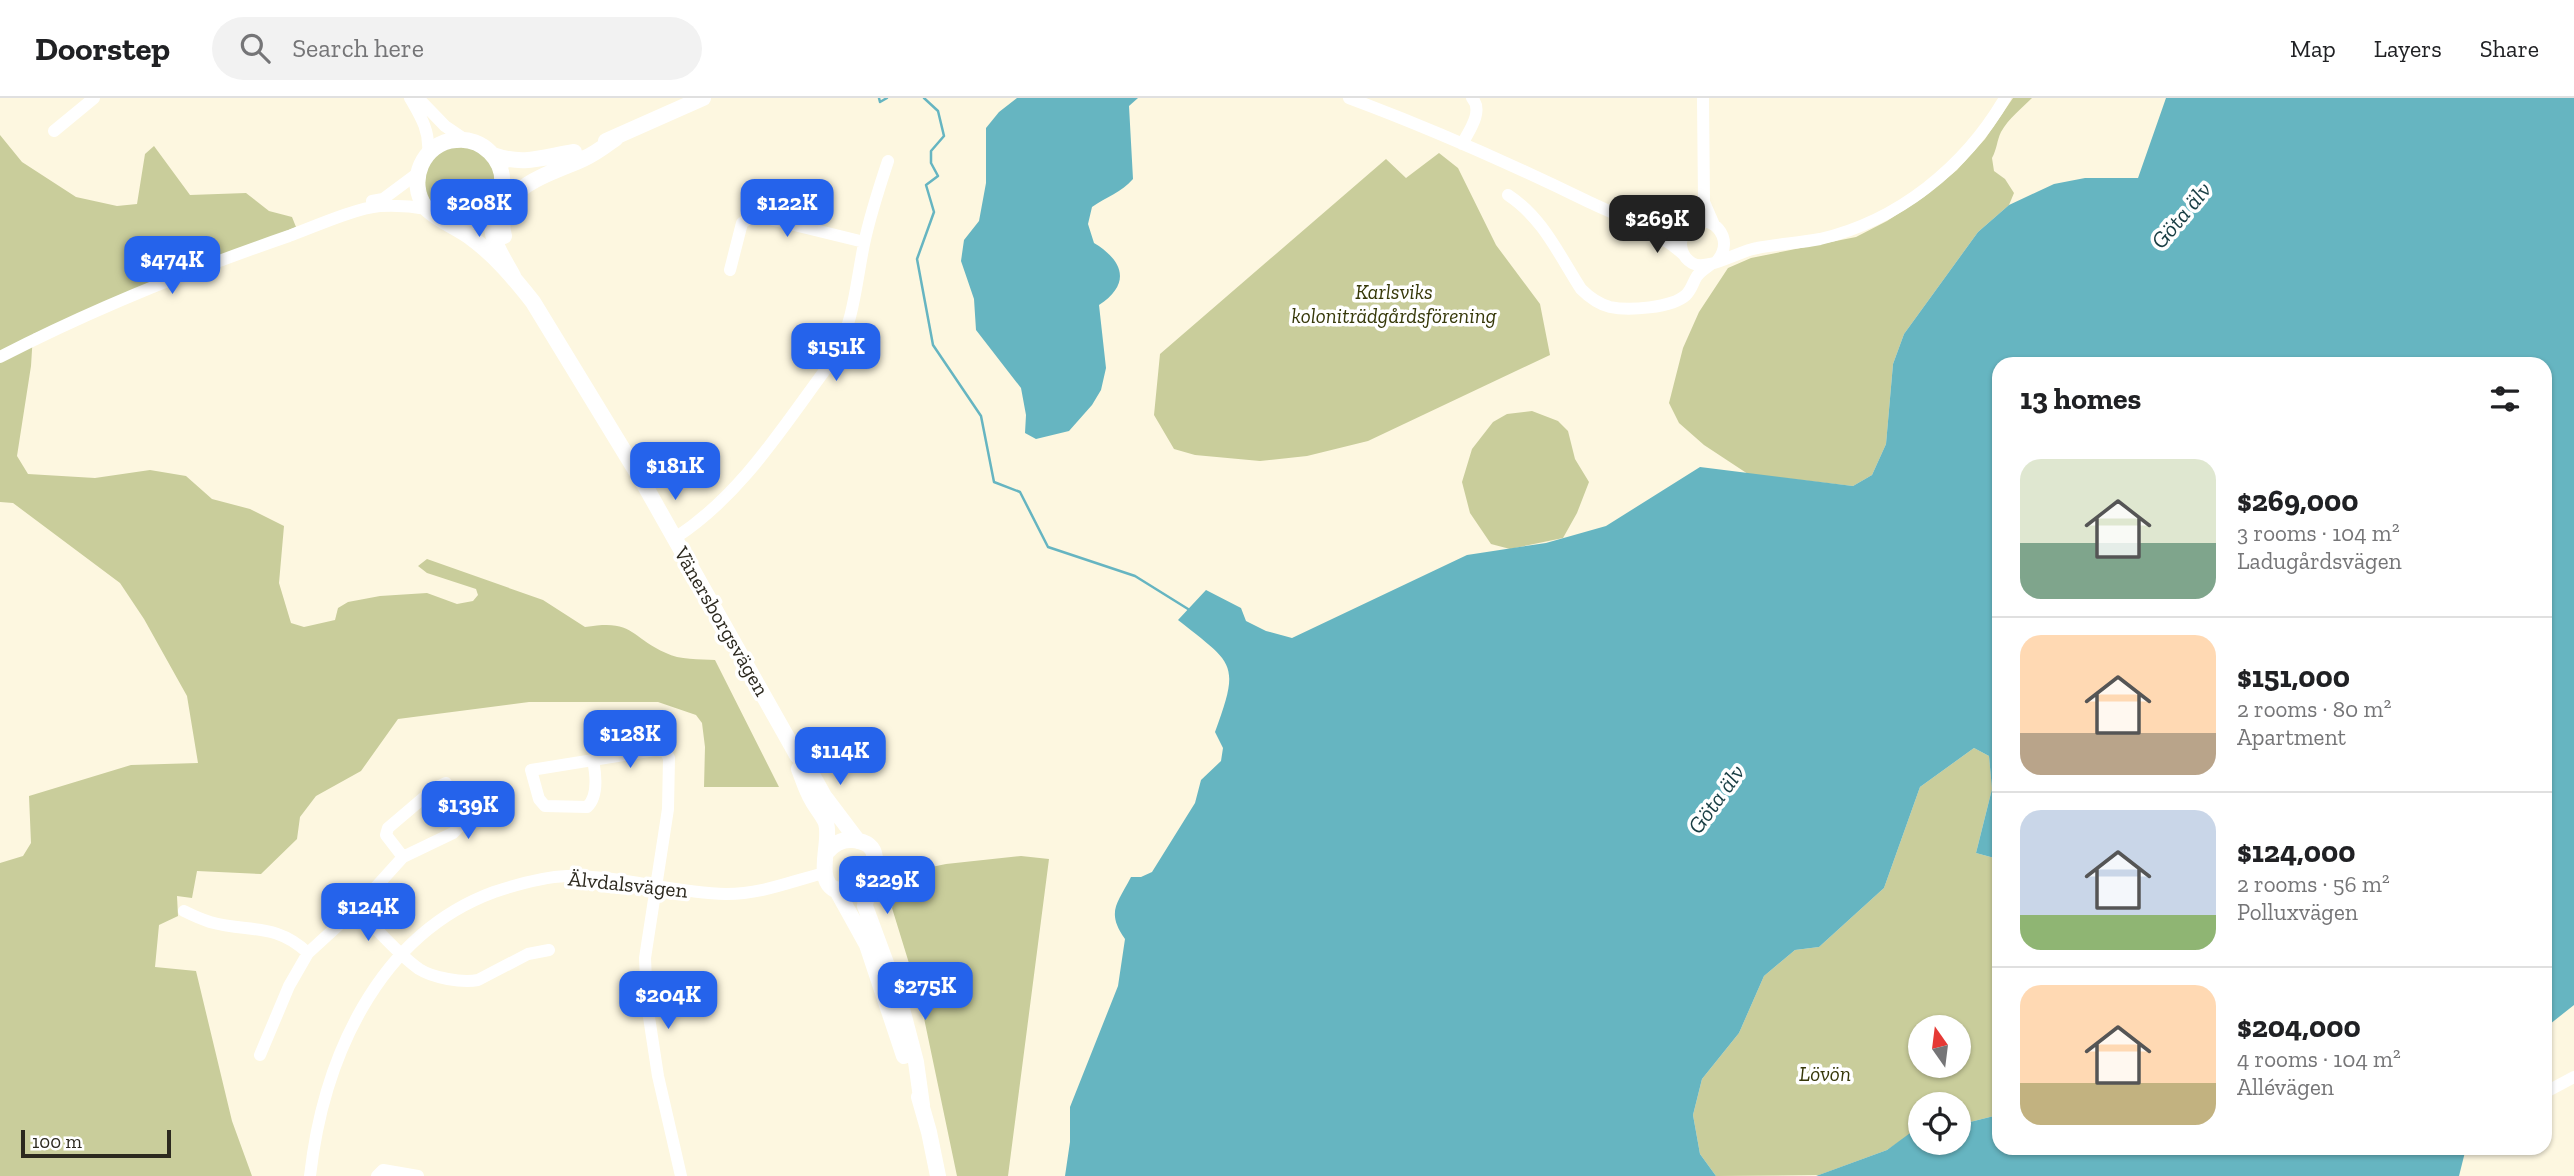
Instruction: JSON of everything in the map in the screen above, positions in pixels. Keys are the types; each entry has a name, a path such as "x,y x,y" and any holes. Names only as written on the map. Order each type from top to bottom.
{"main road":[{"path":"427,209 418,192 418,173 428,153 444,142 464,139 481,145 493,155 504,159 531,162 574,152 615,138 703,98"},
{"path":"533,302 503,232 506,205 531,182 596,153 615,138"},
{"path":"451,223 474,221 526,175 574,152"},
{"name":"Vänersborgsvägen","path":"493,155 501,172 492,229 513,276"},
{"name":"Vänersborgsvägen","path":"427,209 472,238 513,276 533,302 675,538 797,755 806,764 824,796 858,841 869,848 875,859 876,869 865,906 900,1001 918,1072 922,1105 938,1176"},
{"name":"Vänersborgsvägen","path":"797,755 798,768 827,827 828,851 823,863 824,873 867,945 922,1105"},
{"path":"828,851 841,841 858,841"},
{"path":"836,889 855,892 872,881"}],"street":[{"path":"54,131 94,98"},
{"path":"410,98 425,124 429,141 428,153"},
{"path":"418,98 444,126 464,139"},
{"path":"1349,98 1462,144 1651,231 1697,265 1714,263 1758,247 1821,238 1858,226 1895,209 1953,165 1985,129 2005,98"},
{"path":"1462,144 1478,107 1472,98"},
{"path":"1703,98 1704,202 1714,225 1724,237 1758,247"},
{"path":"675,538 708,515 741,481 834,358 844,340 852,316 864,242 888,161"},
{"path":"337,219 375,199 383,200 418,173"},
{"path":"1508,195 1520,203 1539,223 1581,289 1608,306 1631,308 1673,302 1687,294 1696,278 1714,263 1724,250 1724,237"},
{"path":"1696,278 1681,240 1704,202"},
{"path":"0,357 150,287 337,219 378,206 400,205 427,209"},
{"path":"730,270 742,223 754,215 864,242"},
{"path":"1651,231 1675,231 1705,222 1714,225"},
{"path":"593,760 596,774 593,802 587,807 545,806 539,799 531,770 593,760 655,750 665,751 669,758 668,809 645,958 647,1004 658,1076 681,1176"},
{"path":"260,1055 289,986 308,953 356,908 403,857 459,827 446,783 435,788 388,828 386,835 403,857"},
{"name":"Älvdalsvägen","path":"310,1176 325,1096 340,1051 376,984 422,934 469,902 532,880 550,877 584,876 714,893 756,892 824,873"},
{"path":"356,908 402,953 428,973 468,982 478,981 528,954 549,950"},
{"path":"184,911 211,922 275,932 289,937 308,953"},
{"path":"2552,1089 2574,1077"},
{"path":"377,1176 383,1170 418,1176"}],"green space":[{"path":"2013,98 2032,98 2004,127 1992,158 1994,171 2005,179 2014,193 2009,205 1978,232 1904,334 1893,364 1886,444 1872,475 1853,486 1748,474 1704,445 1679,423 1669,403 1683,348 1699,312 1728,268 1751,258 1856,237 1887,221 1924,197 1957,170 1985,139"},
{"path":"0,135 22,162 76,197 117,206 137,204 145,154 154,146 190,195 246,193 269,211 292,217 296,227 33,334 31,366 17,456 28,474 95,478 150,470 186,476 212,499 250,509 284,526 279,583 291,623 304,627 335,620 338,608 348,602 380,596 427,593 457,604 473,601 478,595 476,589 427,573 418,566 427,559 543,600 585,627 623,627 671,655 715,660 779,787 704,787 705,747 702,723 696,715 658,702 529,702 398,719 361,771 316,796 300,817 297,839 261,874 197,871 192,898 177,896 178,916 159,925 155,967 196,971 232,1121 252,1176 0,1176 0,863 23,856 31,843 29,796 131,765 198,763 187,696 144,619 120,583 13,503 0,502"},
{"path":"459,146 479,152 489,162 495,182 489,202 479,212 459,218 439,212 429,202 423,182 429,162 439,152"},
{"name":"Karlsviks koloniträdgårdsförening","path":"1439,153 1458,168 1496,245 1540,304 1550,355 1368,441 1307,456 1260,461 1195,455 1174,449 1154,415 1160,354 1386,159 1406,178"},
{"path":"1532,411 1558,421 1568,431 1575,459 1589,482 1577,513 1563,538 1510,549 1491,544 1470,513 1462,482 1472,449 1493,422 1507,414"},
{"name":"Lövön","path":"1974,748 1989,756 1992,789 1976,853 1992,857 1992,1116 1971,1122 1971,1092 1908,1092 1908,1136 1887,1150 1819,1175 1716,1176 1700,1154 1693,1115 1702,1079 1739,1033 1764,976 1795,950 1819,947 1884,888 1920,787"},
{"path":"1021,856 1049,859 1008,1176 957,1176 920,999 892,908 907,872 946,864"}],"water":[{"path":"1017,98 1138,98 1129,106 1133,179 1092,207 1088,224 1094,243 1112,257 1120,273 1116,289 1099,305 1106,368 1101,390 1092,405 1069,431 1036,439 1025,433 1026,415 1021,388 976,330 974,299 961,261 964,240 979,221 986,183 986,128 999,112"},
{"name":"Göta älv","path":"2166,98 2574,98 2574,1005 2552,1022 2552,357 1992,357 1992,789 1989,756 1974,748 1920,787 1884,888 1819,947 1795,950 1764,976 1739,1033 1702,1079 1693,1115 1700,1154 1716,1176 1065,1176 1070,1142 1070,1107 1118,986 1125,939 1116,922 1118,901 1131,877 1141,877 1152,872 1195,803 1201,780 1221,761 1223,748 1215,732 1228,691 1227,666 1211,646 1178,620 1206,590 1241,608 1246,621 1266,631 1292,638 1467,555 1546,543 1606,526 1700,467 1853,486 1872,475 1886,444 1893,364 1904,334 1978,232 2009,205 2054,184 2085,178 2138,178"},
{"path":"1992,789 1992,857 1976,853"},
{"path":"1992,1116 1992,1155 2464,1155 2459,1176 1816,1176 1887,1150 1908,1135 1908,1155 1971,1155 1971,1122"}],"waterway":[{"path":"879,98 880,102 887,98"},
{"path":"924,98 938,111 944,136 931,151 931,163 938,176 926,185 934,212 917,259 933,345 981,416 994,482 1020,492 1048,547 1135,576 1188,609"}]}
